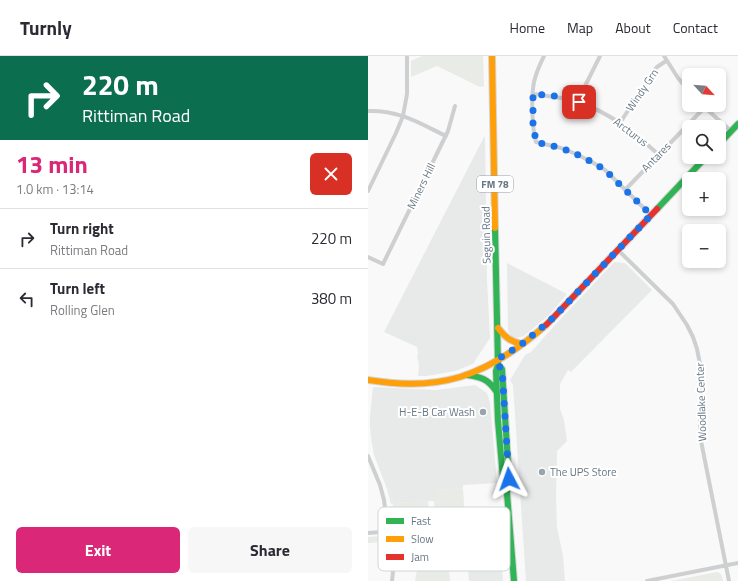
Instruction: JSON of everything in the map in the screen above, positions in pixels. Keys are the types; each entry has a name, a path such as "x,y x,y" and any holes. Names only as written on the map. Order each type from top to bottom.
{"main road":[{"name":"Seguin Road","path":"492,56 498,328 498,362 496,371 498,421 503,479 507,483"},
{"path":"726,136 738,124"},
{"path":"368,381 424,383 441,381 467,375 498,362 553,318 699,164"},
{"path":"498,328 509,340 522,344"},
{"name":"Seguin Road","path":"498,362 502,369 509,479 507,483 508,507"},
{"path":"467,375 484,378 489,381 497,393"},
{"name":"Seguin Road","path":"510,537 514,581"}],"street":[{"path":"368,191 403,116 407,94 407,56"},
{"path":"544,56 538,67 534,83 533,123 536,142 561,148 576,154 605,170 651,215"},
{"path":"579,102 584,88 600,56"},
{"path":"664,56 682,83"},
{"name":"Windy Grn","path":"620,122 652,73 657,67 666,61"},
{"name":"Arcturus","path":"533,94 555,96 579,102 599,111 620,122 639,136 659,154"},
{"name":"Miners Hill","path":"368,257 383,264 446,136 455,106"},
{"path":"368,111 383,111 403,116 446,136"},
{"name":"Antares","path":"625,190 698,112"},
{"path":"710,112 731,131"},
{"name":"Woodlake Center","path":"618,250 673,304 687,325 697,349 702,374 700,436 730,581"},
{"path":"368,456 380,485 385,507"},
{"path":"368,533 378,532"},
{"path":"647,581 738,563"},
{"path":"392,581 393,571"}],"shaded area":[{"path":"422,56 483,56 484,86 480,87 437,66 411,77 411,61"},
{"path":"484,137 487,280 490,338 473,364 455,371 427,376 418,376 419,365 417,358 417,347 384,332"},
{"path":"614,262 625,263 652,290 571,372 568,370 560,384 560,409 564,420 567,441 557,451 556,497 557,527 563,556 565,581 526,581 513,385 510,380 525,355 531,352"},
{"path":"507,263 567,294 549,315 524,336 516,338 511,336 508,331"},
{"path":"475,385 487,393 490,403 497,483 463,485 463,488 434,490 434,501 394,503 391,488 387,489 374,455 370,427 373,387 436,390"},
{"path":"391,487 395,503 428,501 429,507 391,507 393,504 391,504 387,489"},
{"path":"463,488 464,507 435,507 433,490"},
{"path":"378,536 378,542 368,543 368,537"},
{"path":"417,571 449,571 450,581 415,581"},
{"path":"468,571 502,571 503,581 469,581"},
{"path":"717,572 721,574 723,581 671,581"}],"traffic: fast":[{"path":"726,137 738,124"},
{"path":"657,209 699,164"},
{"path":"495,228 498,365 496,371 498,421 503,479 507,483"},
{"path":"498,365 502,369 509,479 507,483 508,507"},
{"path":"467,375 484,379 496,391"},
{"path":"510,531 514,581"}],"traffic: slow":[{"path":"492,56 495,228"},
{"path":"368,380 414,384 437,382 460,377 483,368 506,356 546,325"},
{"path":"498,328 508,339 522,344"}],"traffic: jam":[{"path":"546,325 657,209"}],"place":[{"name":"H-E-B Car Wash","path":"483,412"},
{"name":"The UPS Store","path":"542,472"}],"route":[{"path":"509,479 502,369 498,365 498,359 533,336 553,318 651,215 605,170 576,154 561,148 536,142 533,123 533,94 555,96 579,102"}]}
